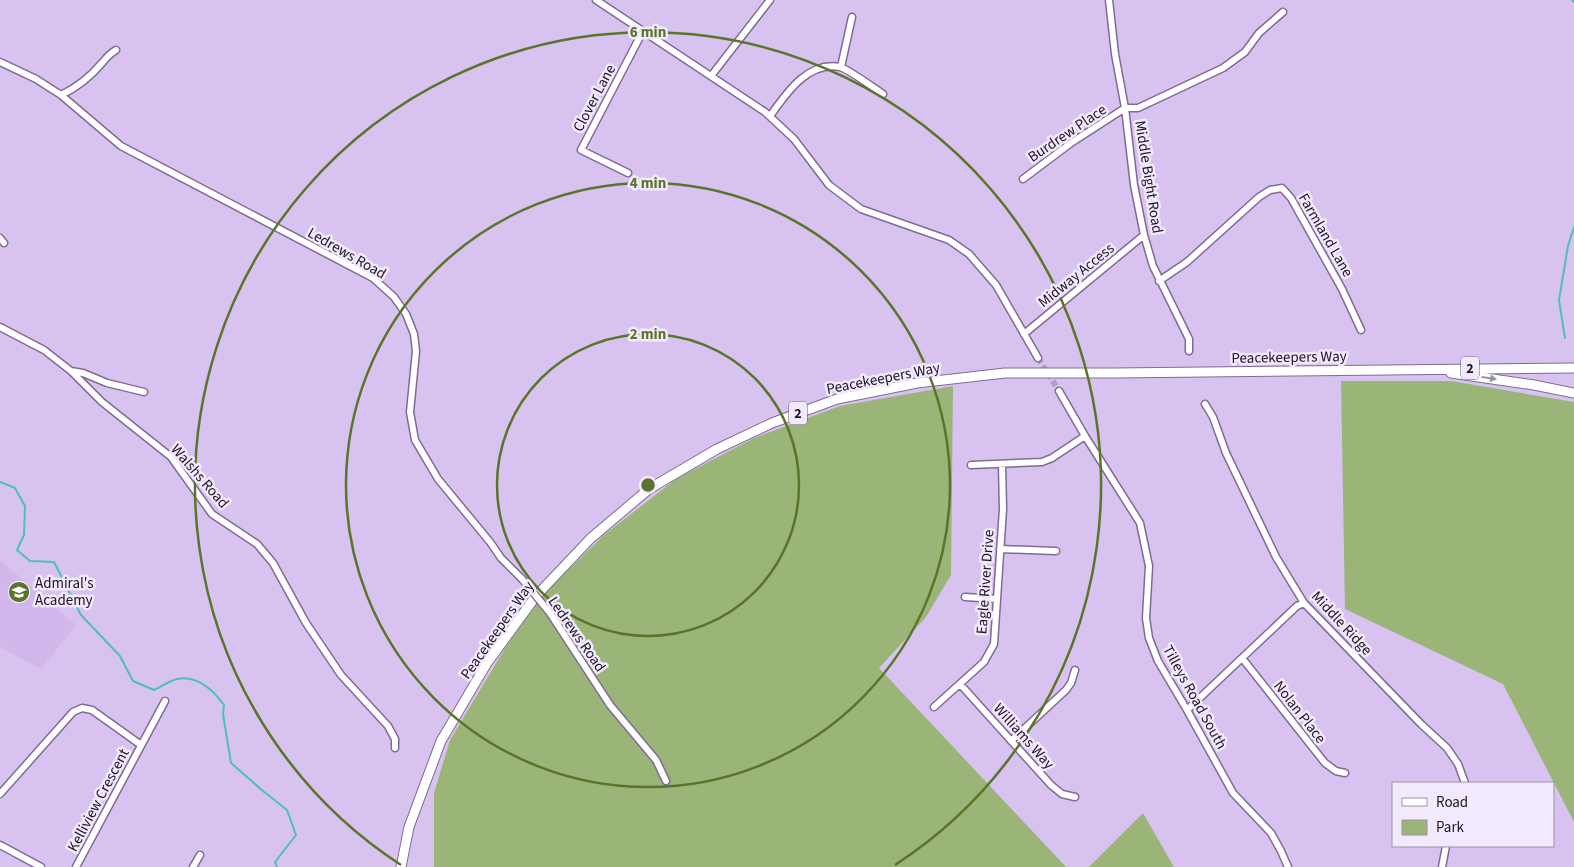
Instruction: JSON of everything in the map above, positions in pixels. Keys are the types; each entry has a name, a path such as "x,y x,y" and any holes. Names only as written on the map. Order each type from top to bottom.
{"highway":[{"path":"1518,368 1574,362"},
{"name":"Peacekeepers Way","path":"401,867 409,826 441,741 487,664 536,596 591,538 649,489 717,449 772,423 837,399 917,383 1005,373 1115,374 1574,368"},
{"path":"1423,369 1534,384 1574,393"}],"street":[{"path":"596,0 770,116 794,139 829,185 861,209 949,240 969,254 996,285 1038,358"},
{"path":"711,76 770,0"},
{"name":"Middle Bight Road","path":"1109,0 1134,185 1144,235 1159,281 1189,339 1189,351"},
{"path":"1125,108 1138,108 1223,68 1245,52 1259,33 1283,12"},
{"path":"841,67 852,18"},
{"name":"Clover Lane","path":"628,173 580,150 643,31"},
{"path":"60,95 74,88 102,64 109,54 116,50"},
{"name":"Ledrews Road","path":"0,62 36,79 60,95 121,146 373,278 394,297 406,314 414,334 416,351 410,412 415,440 438,479 502,558 550,613 610,705 656,760 666,781"},
{"path":"770,116 802,77 819,68 841,67 883,94"},
{"name":"Burdrew Place","path":"1023,179 1071,143 1125,108"},
{"name":"Farmland Lane","path":"1159,281 1188,262 1259,197 1270,190 1282,188 1291,198 1338,280 1361,330"},
{"name":"Midway Access","path":"1024,334 1144,235"},
{"name":"Walshs Road","path":"0,327 44,350 71,371 102,402 171,457 212,514 257,544 273,563 306,623 341,675 388,726 395,740 395,748"},
{"path":"71,371 83,373 107,383 144,392"},
{"name":"Tilleys Road South","path":"1059,391 1140,523 1149,566 1146,618 1149,638 1158,662 1233,793 1271,833 1288,867"},
{"name":"Middle Ridge","path":"1205,404 1214,417 1226,454 1276,557 1304,603 1420,724 1447,748 1458,764 1465,782"},
{"path":"971,465 1032,464 1047,461 1085,436"},
{"name":"Eagle River Drive","path":"934,707 984,662 991,652 995,636 1003,508 1002,464"},
{"path":"1000,549 1056,551"},
{"path":"965,597 997,599"},
{"path":"1187,710 1298,606 1304,603"},
{"name":"Nolan Place","path":"1242,658 1325,763 1336,771 1345,773"},
{"path":"1011,740 1066,690 1075,670"},
{"name":"Williams Way","path":"960,684 1055,789 1062,794 1075,797"},
{"name":"Kelliview Crescent","path":"76,867 165,701"},
{"name":"Kelliview Crescent","path":"0,794 73,712 82,708 92,710 141,745"},
{"path":"0,845 41,867"},
{"path":"1442,867 1446,847"},
{"path":"193,867 200,855"}],"shaded area":[{"name":"Admiral's Academy","path":"0,560 76,625 41,669 0,647"}],"green space":[{"path":"1341,381 1451,381 1574,402 1574,822 1503,684 1345,609"},
{"path":"953,386 951,575 926,617 879,668 1066,867 434,867 434,793 450,740 507,645 543,595 604,535 676,479 754,438 840,406"},
{"path":"1143,813 1174,867 1089,867"}],"waterway":[{"path":"1565,338 1559,300 1568,246 1574,227"},
{"path":"0,482 15,488 25,506 24,535 17,550 30,561 54,562 81,615 120,656 133,681 154,690 177,679 191,679 210,689 224,705 223,714 231,763 287,810 296,835 275,862 277,867"}],"tunnel":[{"path":"1038,358 1059,391"}],"place":[{"name":"Admiral's Academy","path":"19,592"}]}
